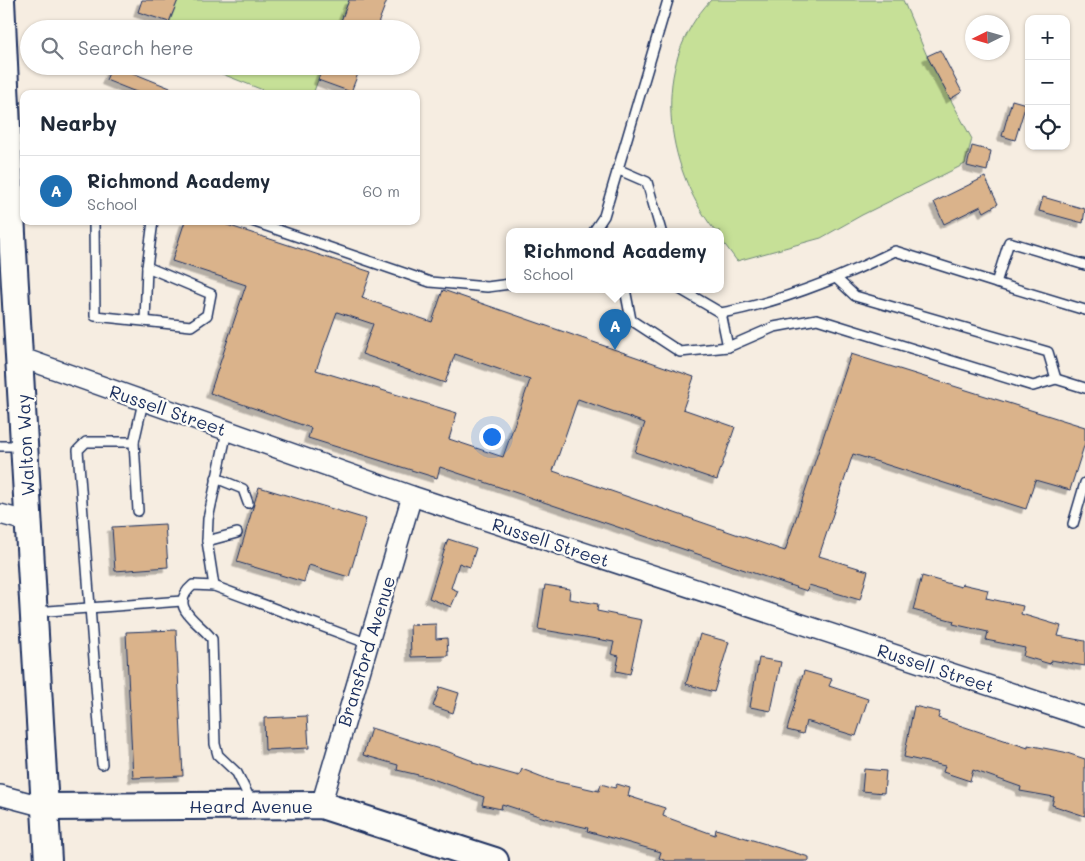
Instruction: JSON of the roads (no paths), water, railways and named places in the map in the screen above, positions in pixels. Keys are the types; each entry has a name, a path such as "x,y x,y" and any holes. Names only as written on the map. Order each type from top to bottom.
{"main road":[{"name":"Walton Way","path":"0,0 11,113 6,233 13,311 20,357 12,446 29,522 48,861"},
{"name":"Heard Avenue","path":"45,807 320,806 496,861"}],"street":[{"name":"Russell Street","path":"20,357 412,496 1085,717"},
{"name":"Bransford Avenue","path":"320,806 412,496"},
{"path":"0,514 29,522"},
{"name":"Heard Avenue","path":"0,796 45,807"}],"lane":[{"path":"596,228 604,216 668,0"},
{"path":"617,169 647,182 660,228"},
{"path":"94,225 95,316 191,326 207,315 211,294 147,267"},
{"path":"145,321 147,267 152,225"},
{"path":"264,225 430,282 487,287 506,285"},
{"path":"996,283 1009,242 1085,265"},
{"path":"687,293 721,313 740,310 838,279 895,251 1085,310"},
{"path":"838,279 855,296 1048,352 1056,379"},
{"path":"626,293 632,320 680,352 728,347 774,327 817,319 1034,386 1056,379 1085,388"},
{"path":"721,313 728,347"},
{"path":"138,511 134,442 143,402"},
{"path":"214,586 207,541 208,519 227,431"},
{"path":"102,764 78,450 86,442 134,442"},
{"path":"216,478 242,489 248,503"},
{"path":"1073,524 1085,483"},
{"path":"207,541 237,533"},
{"path":"253,806 237,773 218,755 212,639 193,622 182,601 186,591 192,585 214,586 369,644"},
{"path":"34,612 182,601"}],"place":[{"name":"Richmond Academy","path":"615,350"}]}
